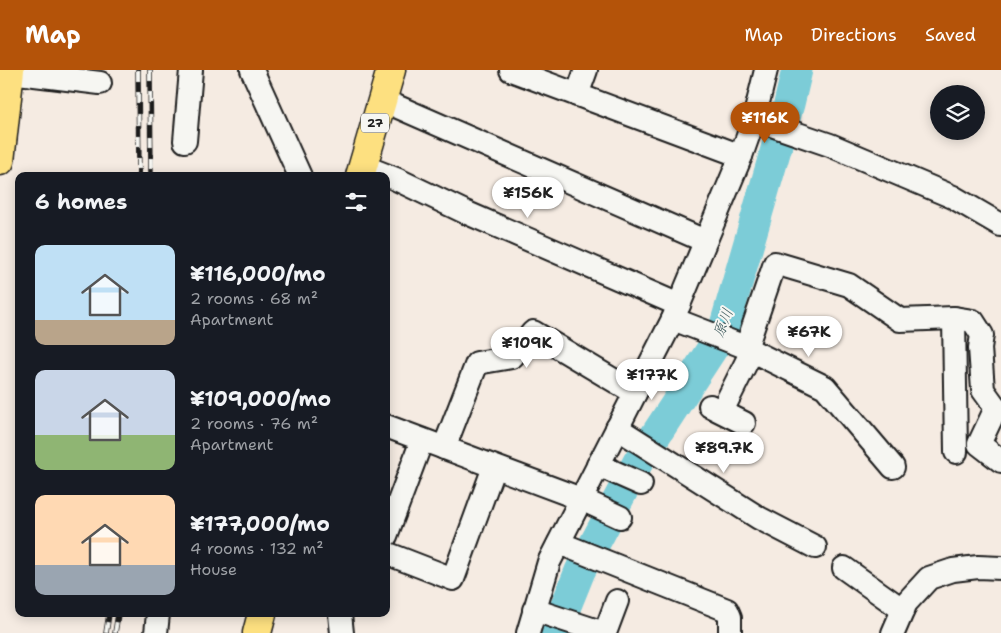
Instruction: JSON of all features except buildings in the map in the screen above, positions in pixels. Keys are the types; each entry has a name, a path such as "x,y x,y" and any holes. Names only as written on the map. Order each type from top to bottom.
{"main road":[{"name":"27","path":"361,171 391,70"},
{"path":"0,161 10,71"},
{"path":"257,633 261,617"}],"street":[{"path":"185,141 191,70"},
{"path":"252,70 298,172"},
{"path":"511,70 741,156"},
{"path":"577,95 586,70"},
{"path":"528,633 539,612 549,562 566,545 602,467 617,428 676,312 741,156 761,121 766,70"},
{"path":"10,71 87,78"},
{"path":"382,100 705,242"},
{"path":"761,121 830,145 953,198 1001,225"},
{"path":"390,178 676,312 825,387 894,467"},
{"path":"744,423 716,409 749,349 775,263 849,285 900,320 954,318 973,321 982,335 980,348 984,390 996,408 979,444 1001,461"},
{"path":"954,318 956,452"},
{"path":"444,448 477,363 512,357 533,332 635,393"},
{"path":"390,428 585,501 620,517"},
{"path":"617,428 658,456 759,518 815,547"},
{"path":"390,525 422,440"},
{"path":"390,555 453,579 494,467"},
{"path":"602,467 641,484"},
{"path":"566,545 727,610 730,625"},
{"path":"844,568 897,626 906,604 929,578 953,570 978,567 1001,568"},
{"path":"539,612 605,633 617,601"},
{"path":"156,633 158,617"},
{"path":"340,617 342,633"}],"waterway":[{"name":"原川","path":"555,633 580,571 638,462 723,332 789,104 797,70"}],"railway":[{"path":"138,70 139,172"},
{"path":"150,70 151,172"},
{"path":"106,633 109,617"},
{"path":"115,633 118,617"}]}
